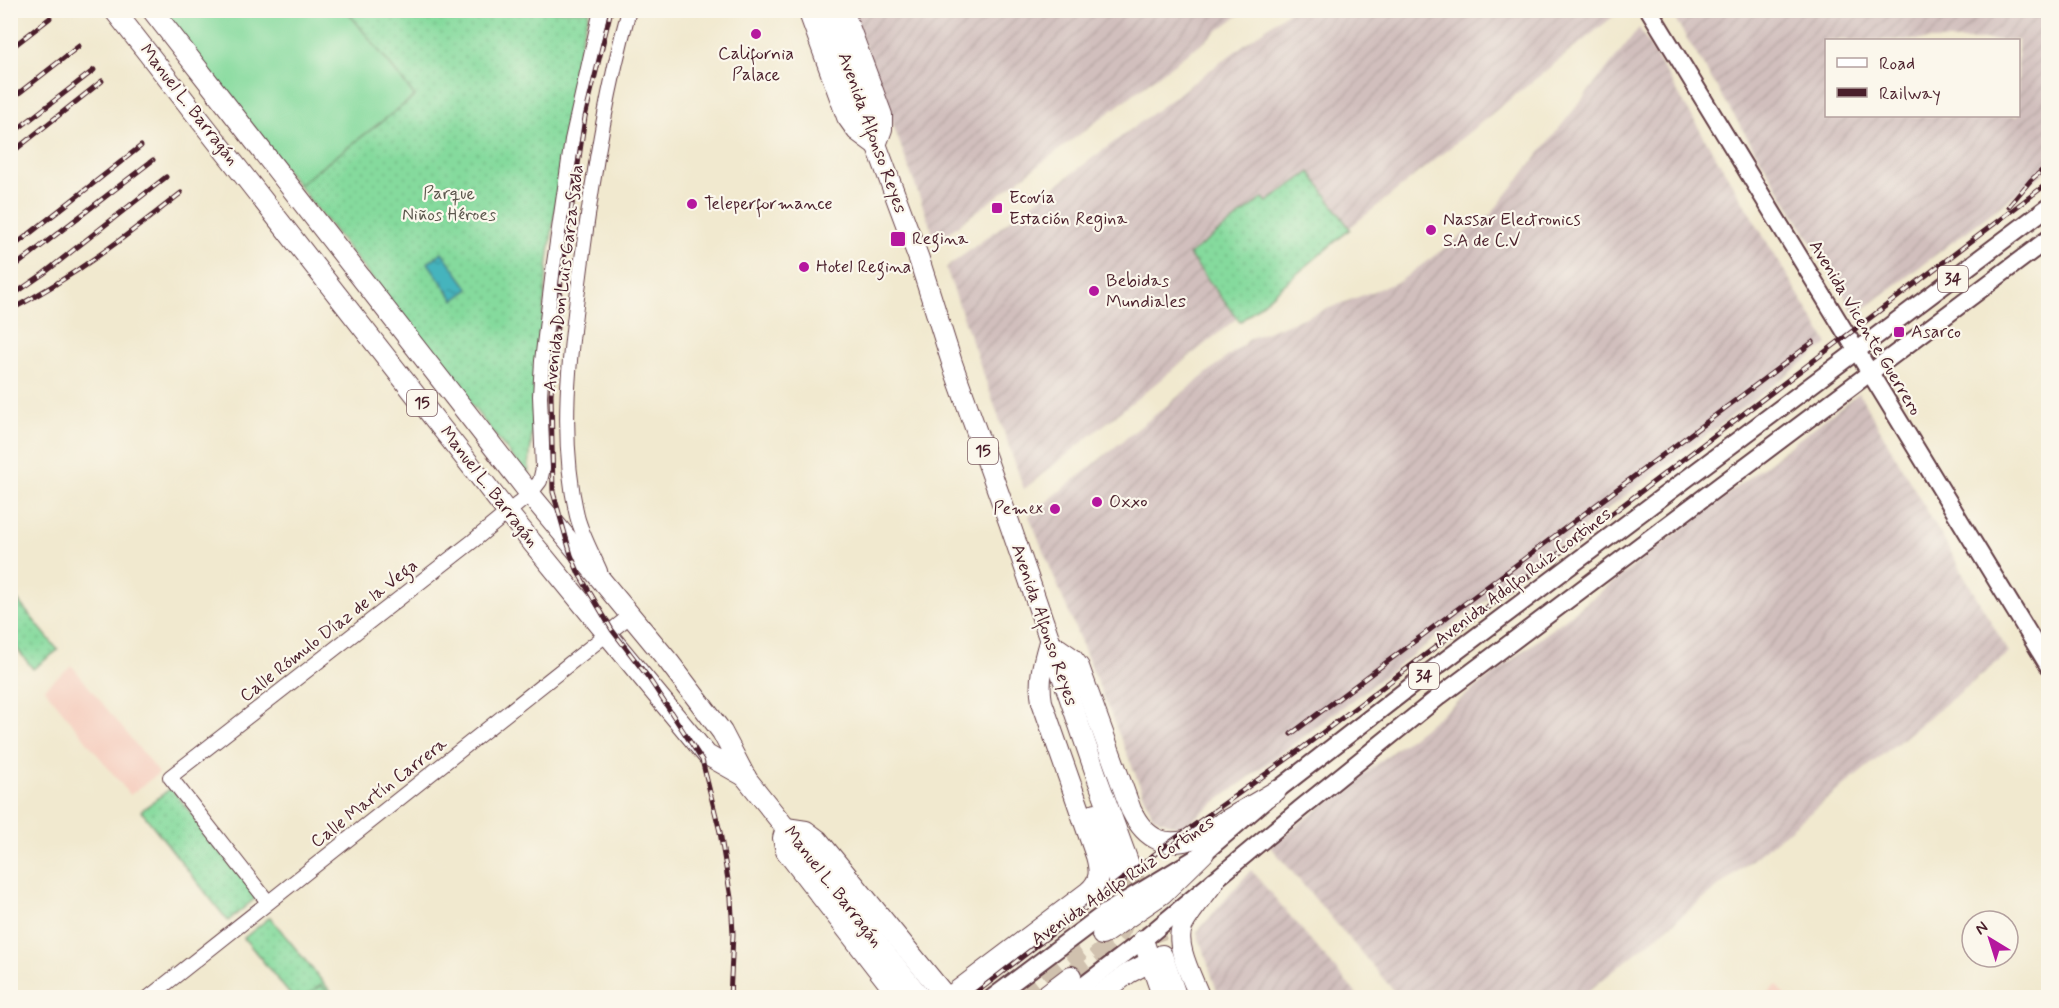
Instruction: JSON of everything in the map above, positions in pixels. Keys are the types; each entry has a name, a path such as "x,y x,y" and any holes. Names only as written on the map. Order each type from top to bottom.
{"highway":[{"name":"Manuel L. Barragán","path":"114,10 508,513 607,634 707,755 746,777"},
{"name":"Manuel L. Barragán","path":"152,10 530,494 631,615 722,732 746,777 921,998"},
{"path":"808,10 848,117 857,132 876,145 882,129 882,115 843,10"},
{"name":"Avenida Alfonso Reyes","path":"826,10 919,259 957,377 1098,780 1094,796 1095,806 1124,872"},
{"path":"148,52 166,55 179,64 256,159 281,178"},
{"path":"900,998 786,851 783,838 786,828 806,831 818,840 948,998 1088,892 1095,886 1098,879 1099,866 1096,856 1042,702 1039,684 1049,642 1072,658 1079,667 1131,810 1142,828 1158,841 1185,842 1198,837 1276,791"},
{"path":"1102,935 1162,894 1204,853"},
{"path":"1200,998 1180,939 1184,924 1214,882"},
{"path":"1143,940 1178,998"},
{"path":"1095,998 1129,973 1156,959"},
{"path":"1156,959 1163,998"},
{"path":"1042,998 1071,976"}],"main road":[{"name":"Avenida Vicente Guerrero","path":"1649,10 2049,665"},
{"name":"Avenida Adolfo Ruíz Cortines","path":"992,998 1105,913 1204,853 1276,791 1424,676 2049,207"},
{"name":"34","path":"1067,998 1143,940 1441,695 2049,239"}],"street":[{"name":"Avenida Don Luis Garza Sada","path":"530,494 542,475 540,396 542,361 565,184 581,92 601,10"},
{"name":"Avenida Don Luis Garza Sada","path":"605,583 584,536 574,499 567,430 567,388 585,235 608,98 629,10"},
{"name":"Calle Rómulo Díaz de la Vega","path":"268,902 170,777 530,494"},
{"name":"Calle Martín Carrera","path":"148,998 631,615"}],"shaded area":[{"path":"851,10 1244,11 936,242"},
{"path":"1289,11 1620,11 1024,489 946,268"},
{"path":"1670,11 2048,11 2048,170 1856,315"},
{"path":"1639,28 1828,344 1181,828 1153,817 1029,516 1251,338 1400,281 1491,214"},
{"path":"1859,393 2009,653 1581,997 1399,997 1270,846"},
{"path":"72,666 159,773 130,795 44,688"},
{"path":"1251,870 1359,997 1219,997 1197,932"},
{"path":"1777,985 1787,997 1762,997"}],"green space":[{"path":"159,11 347,11 415,96 298,185"},
{"name":"Parque Niños Héroes","path":"347,11 590,11 582,36 548,260 528,477 298,185 415,96"},
{"path":"1310,172 1350,229 1240,322 1189,255 1263,198 1267,202"},
{"path":"10,591 58,650 33,669 11,641"},
{"path":"171,788 258,896 228,921 141,811"},
{"path":"270,917 335,997 292,997 244,938"},
{"path":"321,985 331,997 306,997"}],"water":[{"path":"442,252 469,289 454,300 428,263"}],"tunnel":[{"path":"1130,867 1162,955"},
{"path":"1071,976 1113,942 1119,933 1123,924 1125,904 1117,876"},
{"path":"1022,998 1081,951"}],"railway":[{"path":"611,10 585,117 561,280 551,394 553,492 571,555 579,574 612,630 648,677 702,760 720,832 731,898 733,934 730,998"},
{"path":"10,49 50,18"},
{"path":"10,100 79,46"},
{"path":"10,135 94,70"},
{"path":"10,154 102,81"},
{"path":"10,249 141,146"},
{"path":"10,270 153,160"},
{"path":"2009,206 2031,180 2048,165"},
{"path":"10,297 43,274 166,177"},
{"path":"969,998 1169,843 1301,749 2048,183"},
{"path":"10,310 77,270 181,193"},
{"path":"1291,734 1813,342"}],"place":[{"name":"California Palace","path":"756,34"},
{"name":"Teleperformance","path":"692,204"},
{"name":"Ecovía Estación Regina","path":"997,208"},
{"name":"Nassar Electronics S.A de C.V","path":"1431,230"},
{"name":"Regina","path":"898,239"},
{"name":"Hotel Regina","path":"804,267"},
{"name":"Bebidas Mundiales","path":"1094,291"},
{"name":"Asarco","path":"1899,332"},
{"name":"Oxxo","path":"1097,502"},
{"name":"Pemex","path":"1055,509"}]}
